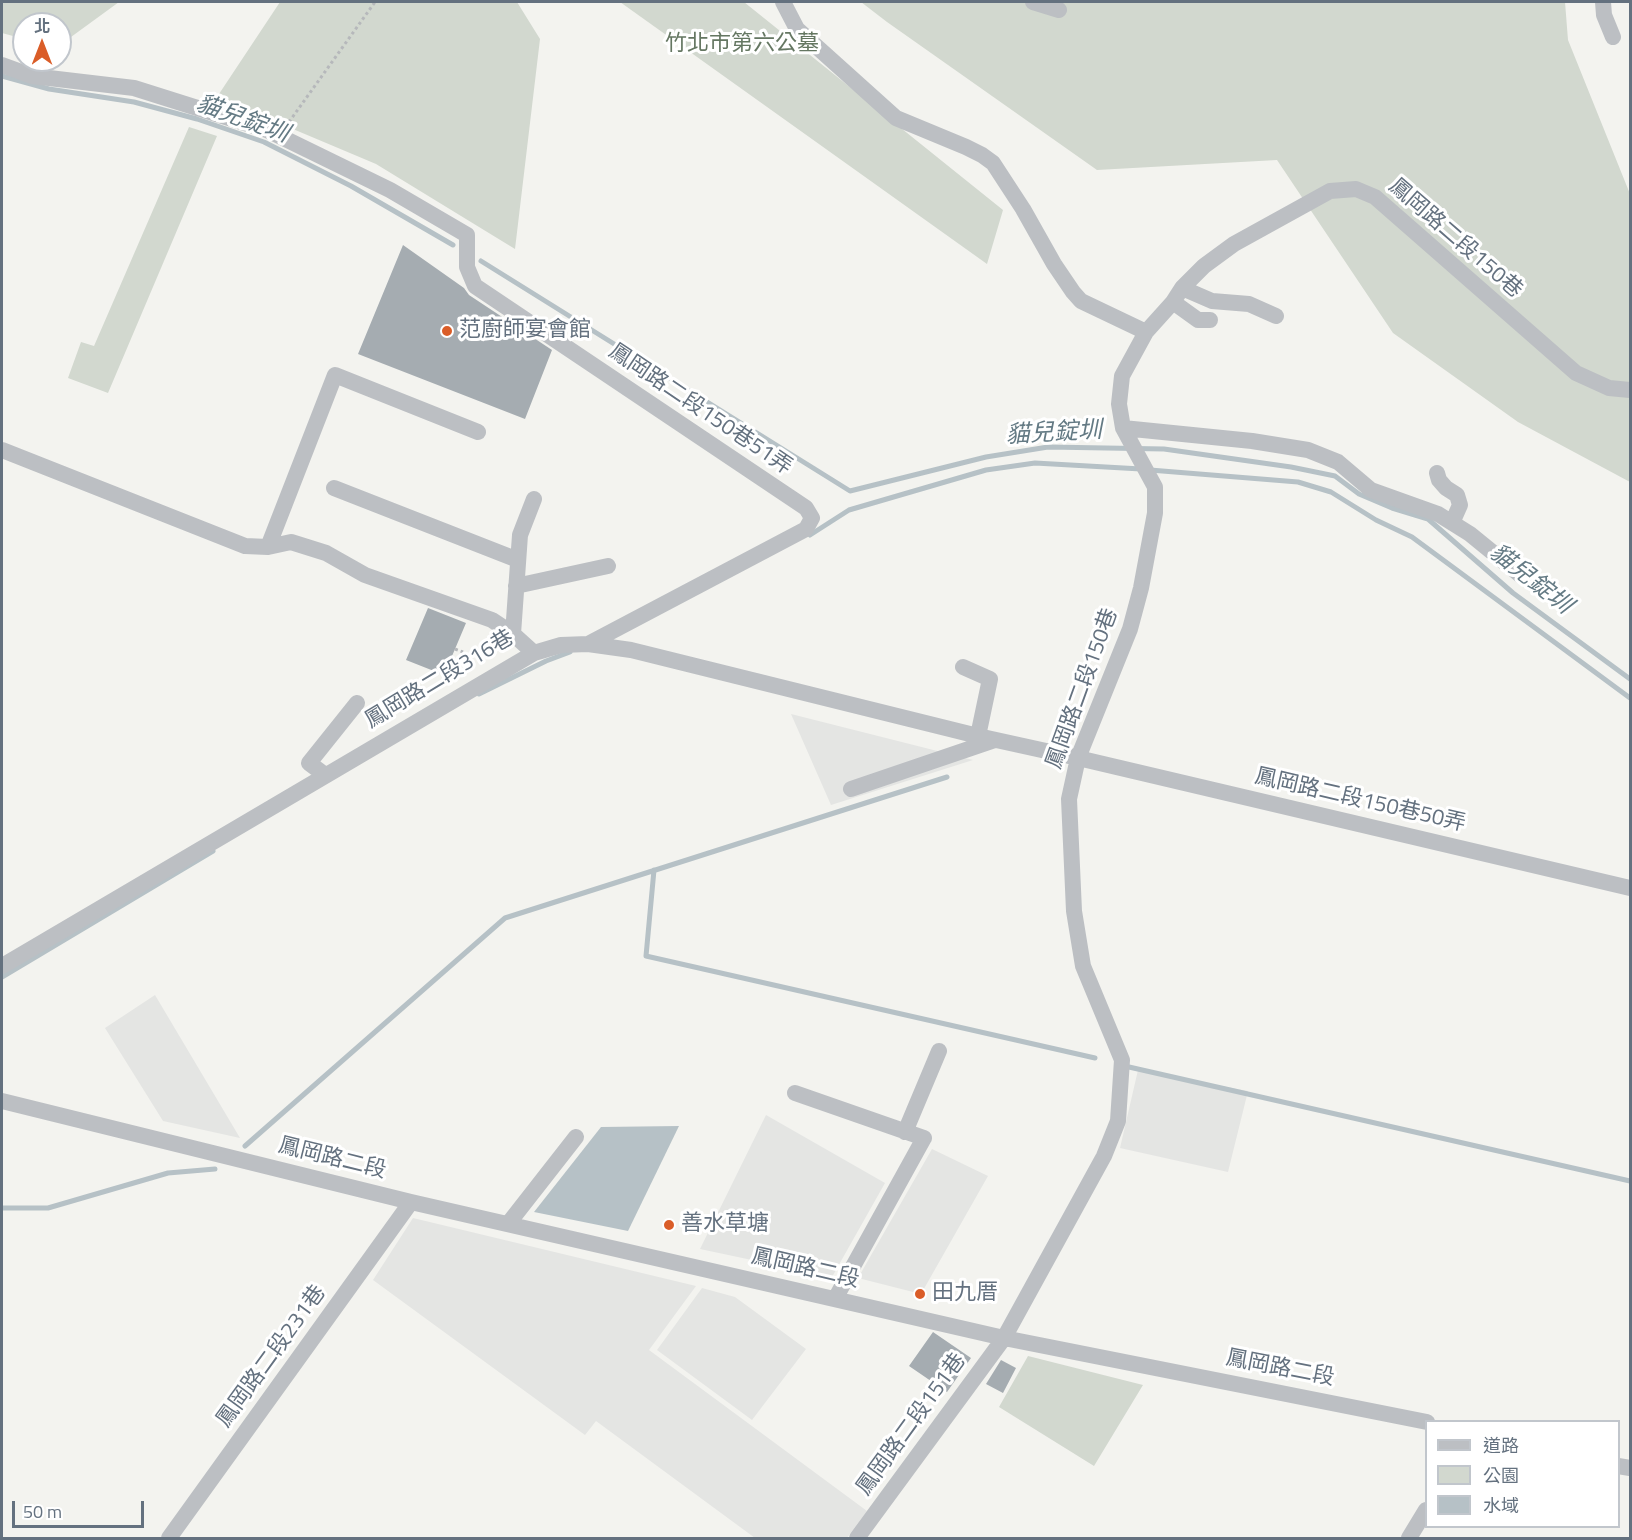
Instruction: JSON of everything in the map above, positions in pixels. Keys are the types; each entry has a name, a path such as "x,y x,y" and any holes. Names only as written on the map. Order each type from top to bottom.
{"street":[{"path":"783,2 797,29 896,118 966,147 993,163 1073,292 1082,301 1146,332"},
{"path":"1033,2 1059,10"},
{"path":"1603,2 1604,15 1612,37"},
{"name":"鳳岡路二段150巷51弄","path":"2,65 32,76 134,87 267,130 390,190 467,235 467,267 475,286 806,508 812,518 806,529 588,644"},
{"name":"鳳岡路二段150巷","path":"1004,1338 1104,1155 1118,1121 1122,1060 1083,966 1074,911 1069,799 1078,758 1130,628 1141,588 1155,513 1155,487 1123,428 1119,404 1122,376 1146,332 1204,266 1234,244 1330,191 1356,189 1376,197 1576,373 1608,388 1630,390"},
{"path":"1177,295 1250,304 1276,316"},
{"path":"1177,295 1198,320 1210,320"},
{"path":"268,547 335,375 478,432"},
{"path":"1123,428 1252,441 1308,450 1338,462 1371,490 1438,514 1470,534 1524,578"},
{"name":"鳳岡路二段316巷","path":"2,450 245,546 268,547 291,542 326,553 365,575 492,620 513,634 534,654 2,966"},
{"path":"1437,472 1439,480 1457,495 1460,505 1452,523"},
{"path":"334,488 518,560"},
{"path":"513,634 520,535 534,499"},
{"path":"516,586 608,566"},
{"name":"鳳岡路二段150巷51弄","path":"534,654 561,645 588,644 631,650 978,736 1078,758"},
{"path":"963,667 990,679 978,736"},
{"path":"325,775 309,763 357,703"},
{"path":"851,789 996,740"},
{"name":"鳳岡路二段150巷50弄","path":"1078,758 1630,888"},
{"path":"905,1132 939,1051"},
{"path":"795,1093 924,1138 835,1299"},
{"name":"鳳岡路二段","path":"2,1101 411,1202 1004,1338 1425,1422"},
{"path":"508,1224 576,1137"},
{"name":"鳳岡路二段231巷","path":"169,1539 411,1202"},
{"name":"鳳岡路二段151巷","path":"857,1539 1004,1338"},
{"path":"1409,1539 1425,1512"}],"path":[{"path":"279,136 375,2"},
{"path":"455,649 464,652"}],"shaded area":[{"path":"791,714 973,760 831,805"},
{"path":"155,995 240,1138 163,1121 105,1028"},
{"path":"1138,1070 1248,1091 1228,1172 1120,1148"},
{"path":"766,1115 885,1183 832,1277 700,1249"},
{"path":"932,1149 988,1176 921,1294 858,1278"},
{"path":"413,1218 696,1286 649,1350 867,1511 847,1538 755,1538 596,1421 585,1435 373,1280"},
{"path":"702,1288 735,1297 806,1349 752,1420 657,1350"}],"green space":[{"path":"2,2 119,2 72,36 72,12 12,12 12,36 2,33"},
{"path":"280,2 517,2 540,39 515,249 376,164 217,97"},
{"name":"竹北市第六公墓","path":"620,2 744,2 1003,210 987,264"},
{"path":"861,2 1565,2 1568,40 1630,194 1630,482 1518,422 1393,333 1277,160 1097,170"},
{"path":"189,127 217,136 108,393 68,378 81,342 94,346"},
{"path":"1028,1356 1143,1385 1094,1466 999,1407"}],"water":[{"path":"679,1126 628,1231 534,1212 601,1127"}],"building":[{"name":"范廚師宴會館","path":"403,245 464,288 469,295 552,350 525,419 358,354"},
{"path":"428,608 466,623 444,675 406,660"},
{"path":"933,1332 971,1358 947,1392 909,1366"},
{"path":"1001,1360 1016,1368 1003,1393 986,1384"}],"waterway":[{"name":"貓兒錠圳","path":"2,76 49,89 134,102 197,119 264,142 351,186 453,245"},
{"name":"貓兒錠圳","path":"481,261 850,491 986,457 1048,447 1164,449 1291,467 1335,476 1359,494 1392,508 1428,519 1513,593 1630,679"},
{"path":"810,535 849,510 986,470 1035,463 1141,469"},
{"path":"1150,470 1298,482 1331,492 1376,520 1412,537 1630,698"},
{"path":"479,694 546,661 570,652"},
{"path":"245,1146 505,918 947,777"},
{"path":"2,977 213,851"},
{"path":"654,870 646,956 1095,1058"},
{"path":"1129,1067 1630,1181"},
{"path":"2,1208 48,1208 168,1173 215,1169"}],"place":[{"name":"范廚師宴會館","path":"447,331"},
{"name":"善水草塘","path":"669,1225"},
{"name":"田九厝","path":"920,1294"}]}
